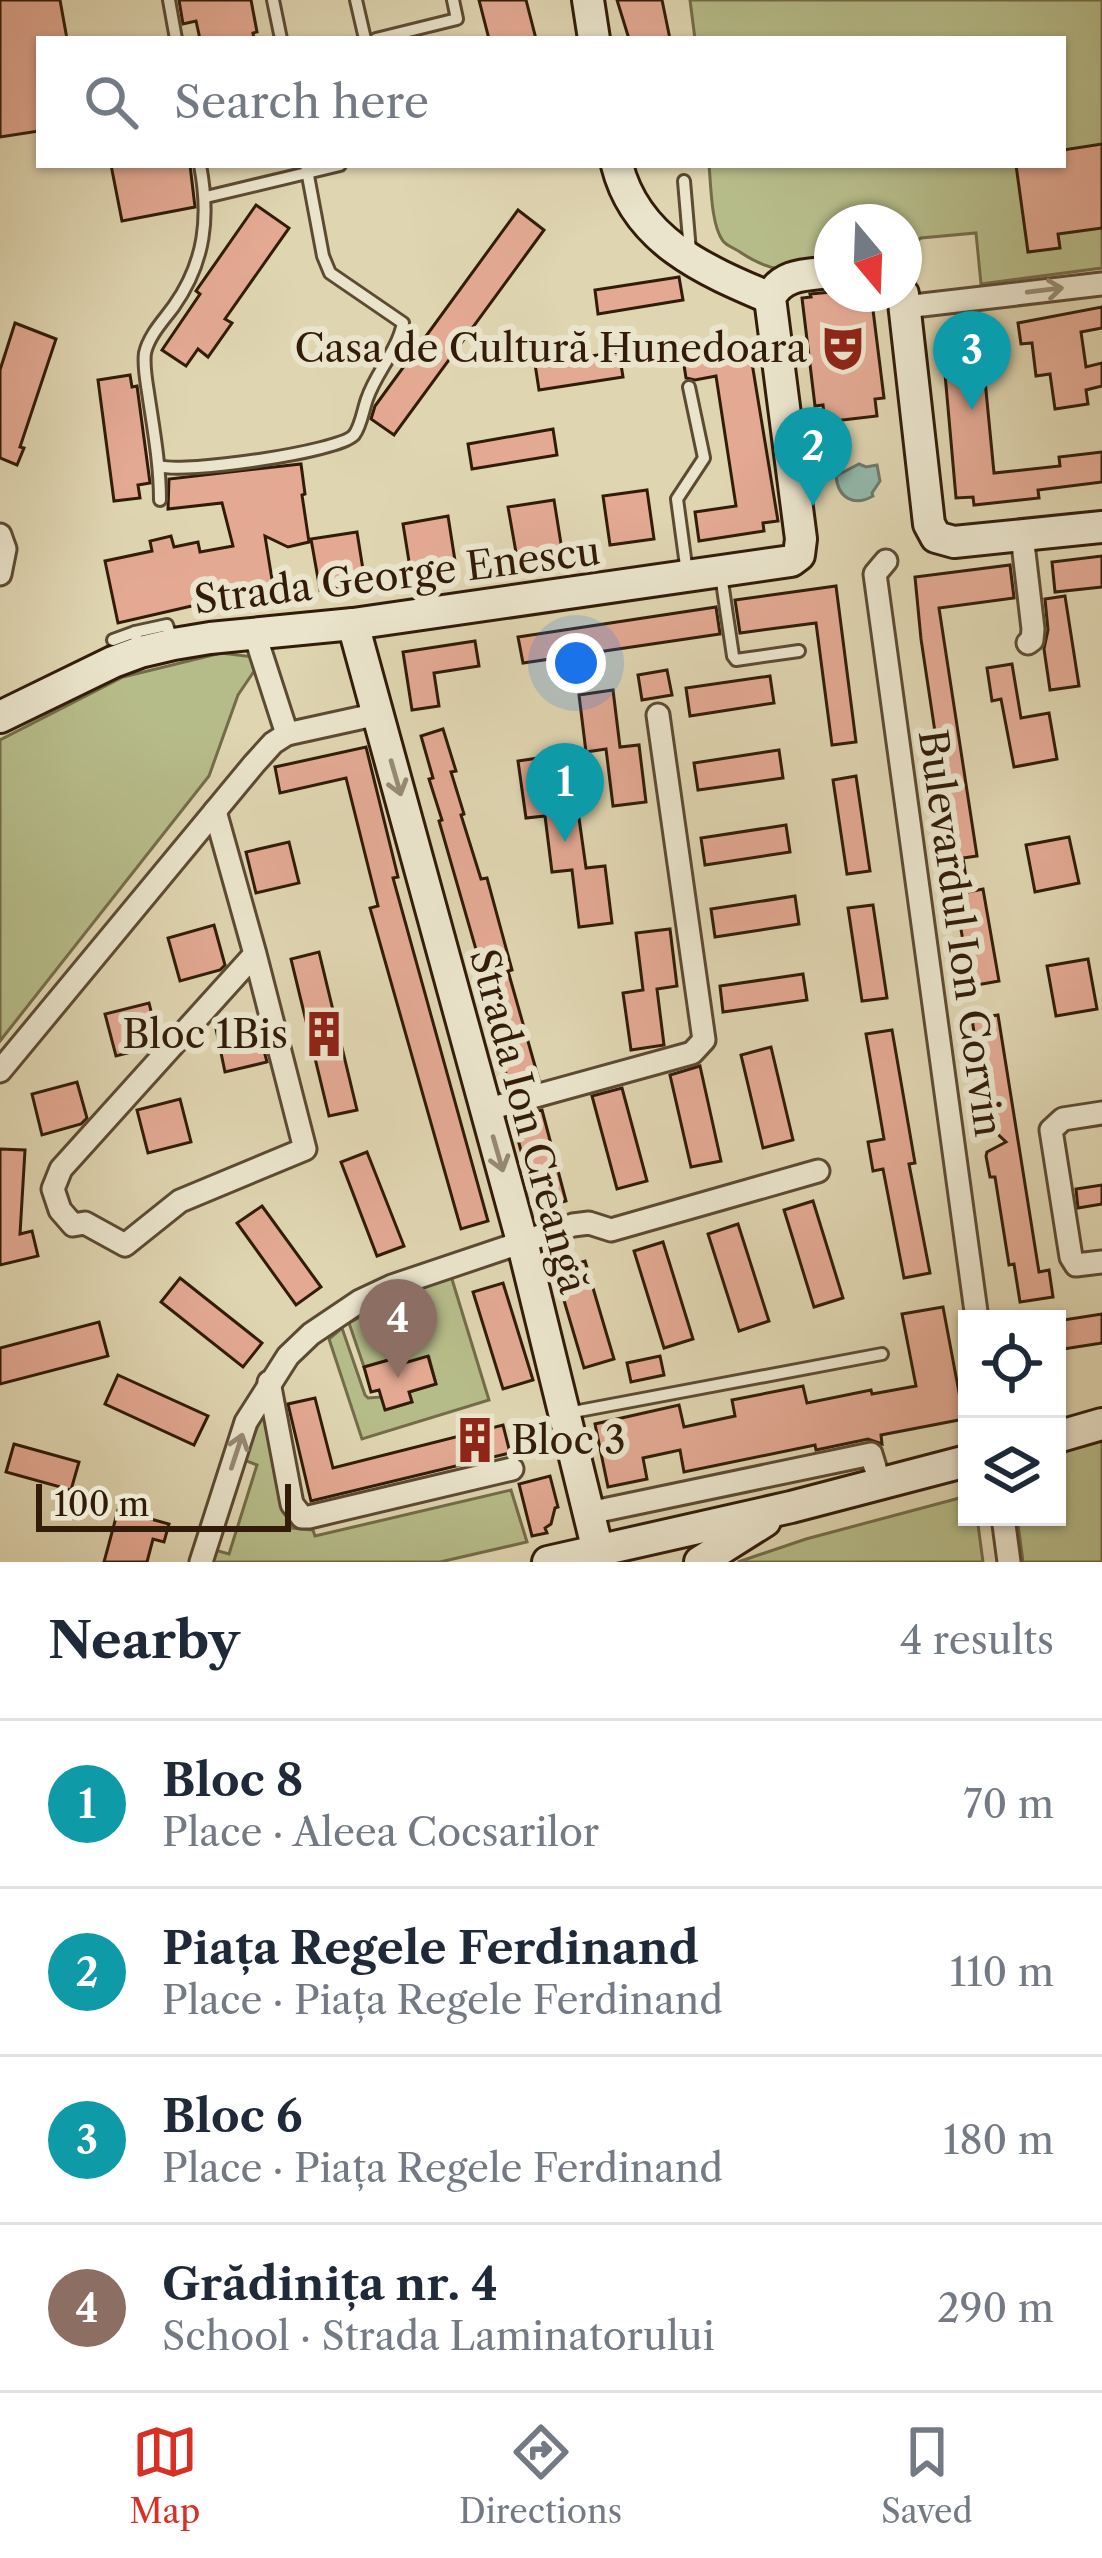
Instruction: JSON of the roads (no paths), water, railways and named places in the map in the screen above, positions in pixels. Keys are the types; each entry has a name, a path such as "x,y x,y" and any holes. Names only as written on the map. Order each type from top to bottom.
{"street":[{"path":"588,0 594,36"},
{"path":"618,168 635,210 670,246 731,282 770,298 774,287 787,279 814,275"},
{"path":"922,299 1102,284"},
{"name":"Strada George Enescu","path":"0,717 130,641 174,644 353,625 790,561 799,555 801,538 770,298"},
{"path":"905,312 928,524 936,537 944,541 1102,527"},
{"path":"0,574 5,549 1,535"},
{"path":"1022,535 1034,629 1028,643"},
{"name":"Bulevardul Ion Corvin","path":"886,561 875,574 976,1310"},
{"name":"Strada Ion Creangă","path":"353,625 522,1241 594,1534"},
{"path":"255,634 286,734"},
{"path":"0,1071 273,743 286,734 378,714"},
{"path":"485,1110 692,1052 704,1040 658,715"},
{"path":"215,811 255,954 306,1147 180,1201 125,1245 85,1222 73,1225 60,1210 53,1189 62,1169 255,954"},
{"path":"1102,1113 1063,1119 1051,1130 1073,1262 1083,1266 1102,1262"},
{"path":"201,1562 246,1422 269,1382 311,1334 360,1301 433,1270 584,1223 610,1230 818,1171"},
{"path":"269,1382 292,1504 302,1517 512,1468"},
{"path":"1066,1434 1102,1424"},
{"path":"548,1562 649,1498 780,1491 871,1454 875,1467"},
{"path":"594,1534 780,1491 958,1462"},
{"path":"700,1562 738,1536 780,1491"},
{"path":"594,1534 643,1527 649,1498"},
{"path":"1005,1526 1010,1562"}],"lane":[{"path":"169,0 175,36"},
{"path":"273,0 279,36"},
{"path":"356,0 363,36"},
{"path":"389,36 457,20 453,0"},
{"path":"160,500 146,348 194,271 206,229 201,168"},
{"path":"160,466 192,468 299,453 347,440 356,433 372,385 398,344 403,323 330,273 306,169 206,196"},
{"path":"684,181 691,260"},
{"path":"687,576 677,499 704,458 689,387"},
{"path":"721,572 736,660 800,651"},
{"path":"565,1414 882,1354"}],"water":[{"path":"859,464 877,465 880,481 873,496 853,500 840,490 836,476"}],"place":[{"name":"Casa de Cultură Hunedoara","path":"843,348"},
{"name":"Bloc 6","path":"972,410"},
{"name":"Piața Regele Ferdinand","path":"813,506"},
{"name":"Bloc 8","path":"565,842"},
{"name":"Bloc 1Bis","path":"324,1034"},
{"name":"Grădinița nr. 4","path":"398,1378"},
{"name":"Bloc 3","path":"475,1440"}]}
